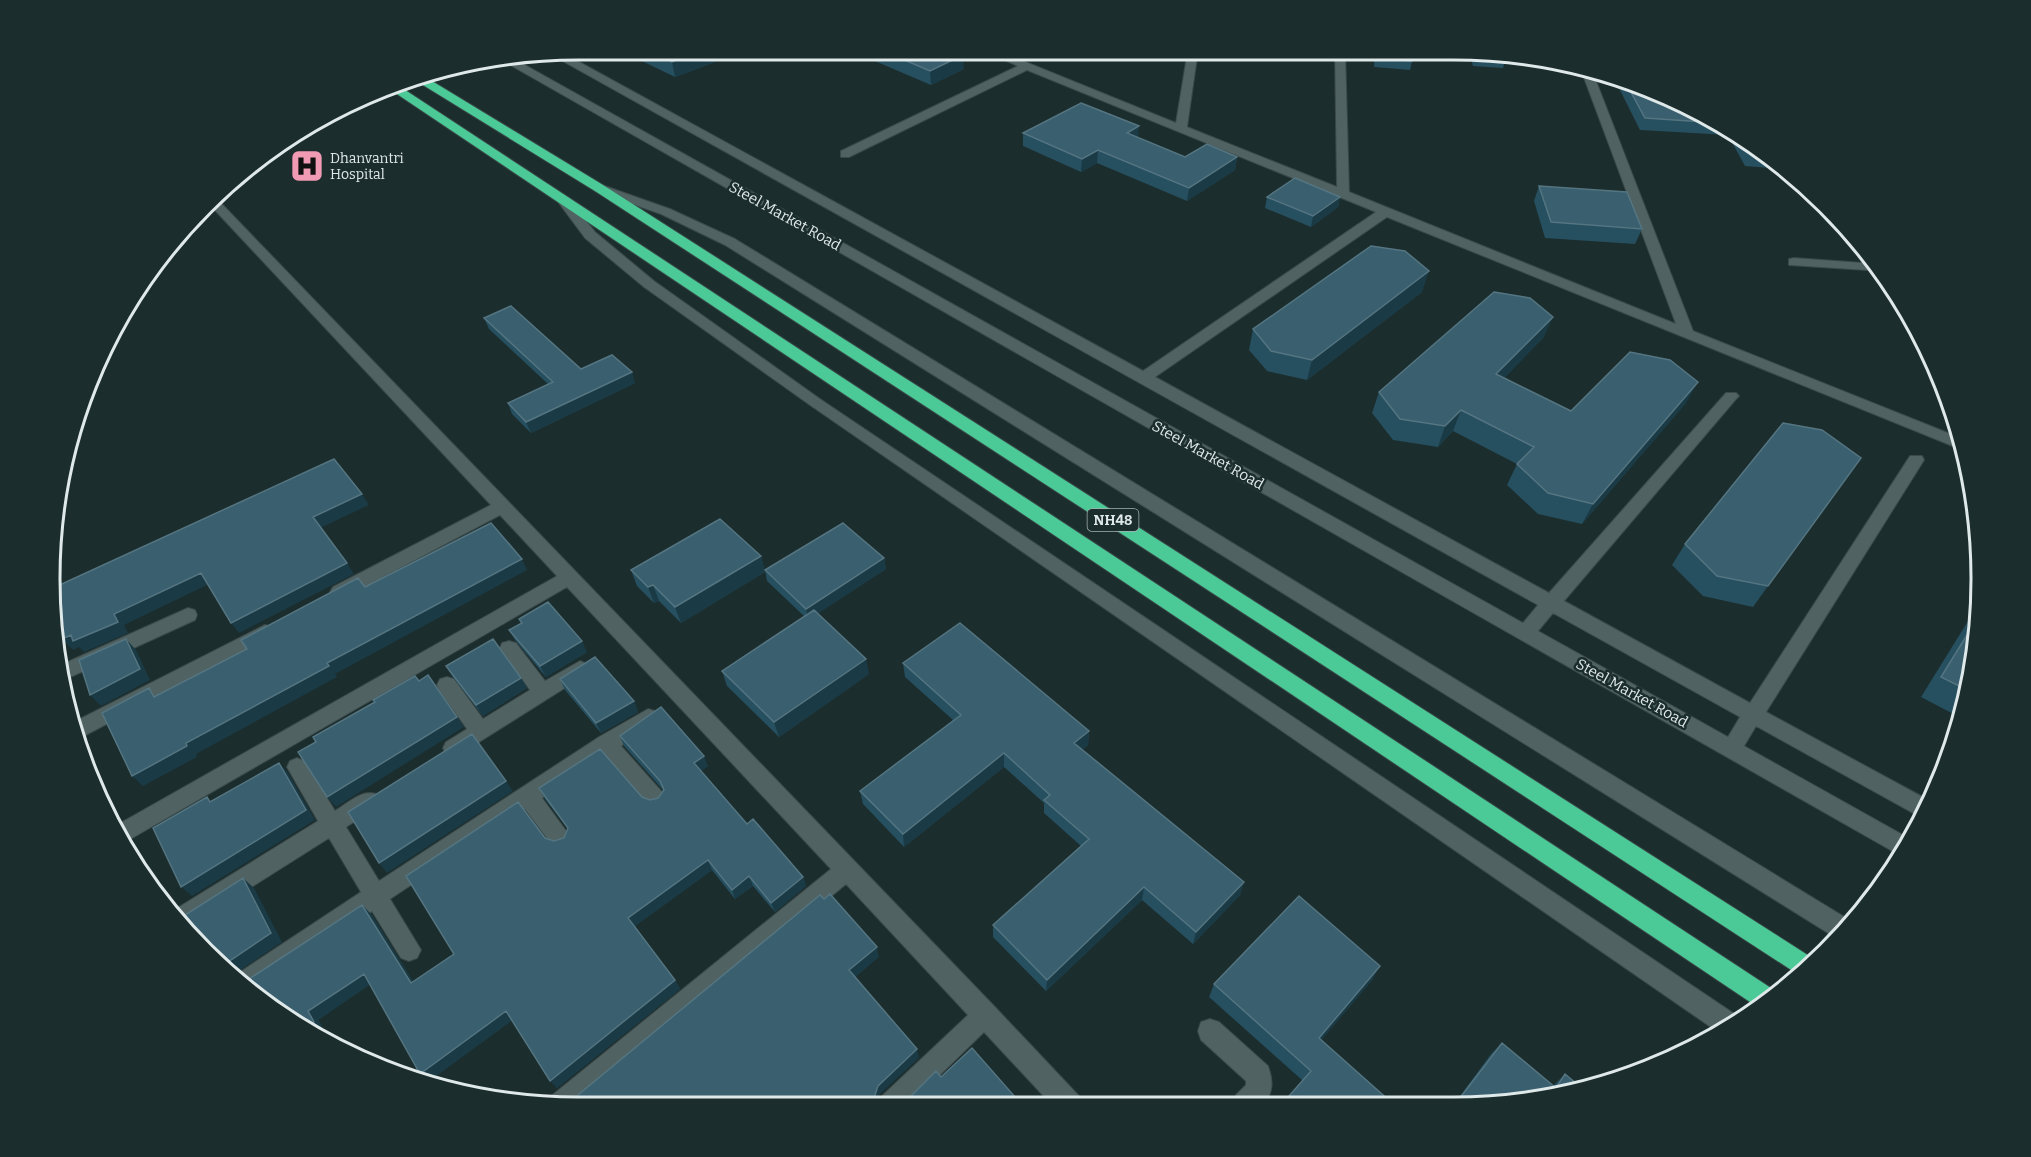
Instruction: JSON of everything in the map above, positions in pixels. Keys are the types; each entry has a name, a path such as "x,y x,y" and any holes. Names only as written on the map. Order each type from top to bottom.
{"highway":[{"name":"NH48","path":"427,83 599,188 1800,963"},
{"name":"NH48","path":"401,92 1761,995"}],"street":[{"name":"Steel Market Road","path":"567,60 1919,806"},
{"path":"1012,60 1952,441"},
{"path":"1181,128 1191,60"},
{"path":"1340,60 1343,194"},
{"name":"Steel Market Road","path":"515,64 1898,844"},
{"path":"845,154 1027,66"},
{"path":"1590,79 1687,333"},
{"path":"757,201 790,184"},
{"path":"599,188 651,204 693,221 729,242 1837,926"},
{"path":"562,199 590,235 649,284 796,388 1723,1021"},
{"path":"218,206 1062,1097"},
{"path":"1142,379 1388,211"},
{"path":"1794,262 1867,267"},
{"path":"1525,633 1731,396"},
{"path":"1731,749 1916,460"},
{"path":"327,599 503,506"},
{"path":"125,831 570,577"},
{"path":"68,670 188,615"},
{"path":"83,728 285,621"},
{"path":"509,648 543,692"},
{"path":"431,762 594,659"},
{"path":"447,685 480,731"},
{"path":"250,979 648,717"},
{"path":"606,743 655,799"},
{"path":"297,767 409,950"},
{"path":"185,916 381,793"},
{"path":"528,795 561,839"},
{"path":"571,1097 846,870"},
{"path":"899,1097 985,1015"},
{"path":"1210,1031 1259,1075 1259,1090 1252,1097"}],"building":[{"path":"904,60 953,60 930,71"},
{"path":"1631,92 1698,122 1645,118"},
{"path":"1081,103 1139,126 1127,133 1185,157 1207,144 1237,157 1189,188 1098,150 1082,159 1023,133"},
{"path":"1295,178 1340,197 1313,216 1267,197"},
{"path":"1539,186 1627,192 1642,229 1551,222"},
{"path":"1371,246 1405,251 1429,271 1312,360 1271,351 1253,329"},
{"path":"1494,292 1530,298 1553,317 1496,374 1571,411 1630,352 1670,360 1698,382 1593,504 1548,493 1517,464 1534,447 1461,410 1445,426 1400,419 1379,392"},
{"path":"511,306 581,369 612,355 632,372 526,422 508,403 553,382 484,318"},
{"path":"1783,423 1822,430 1861,458 1768,586 1717,576 1685,544"},
{"path":"334,459 362,494 313,517 347,563 231,623 201,573 114,614 118,622 73,641 71,635 63,638 60,585"},
{"path":"720,519 761,556 675,607 653,585 648,587 631,570"},
{"path":"491,523 522,559 327,663 329,666 186,743 187,746 132,776 102,713 149,688 154,697 247,649 241,640 358,578 365,587"},
{"path":"843,523 884,558 806,609 765,570"},
{"path":"548,602 582,641 540,666 509,630 522,623 519,619"},
{"path":"814,610 866,659 774,722 722,671"},
{"path":"960,623 1089,731 1074,743 1244,882 1196,932 1144,887 1047,980 993,925 1089,839 1044,800 1050,795 1004,753 903,834 860,791 961,715 903,663"},
{"path":"1968,633 1959,686 1941,677"},
{"path":"126,639 140,669 90,695 79,660"},
{"path":"493,639 521,678 476,705 446,666"},
{"path":"595,657 634,701 596,723 560,679"},
{"path":"428,675 457,717 327,797 298,752 316,742 313,737 375,702 373,700 415,676 419,681"},
{"path":"661,707 704,756 694,763 747,824 753,819 803,877 771,903 749,876 732,890 708,860 628,918 675,980 550,1081 506,1011 422,1072 418,1071 364,974 308,1011 314,1022 312,1023 250,979 362,905 411,983 454,954 406,876 518,802 545,838 554,841 564,838 568,828 539,788 600,749 642,797 650,800 658,798 664,790 660,781 620,736"},
{"path":"472,734 506,781 379,863 348,812"},
{"path":"279,763 306,810 181,887 153,828 207,797 210,802"},
{"path":"243,878 271,933 229,961 185,915"},
{"path":"830,894 877,947 849,970 917,1049 878,1086 874,1097 576,1097 820,895 824,899"},
{"path":"1299,896 1380,966 1319,1038 1385,1097 1288,1097 1311,1071 1214,984"},
{"path":"1502,1043 1555,1087 1520,1093 1461,1097"},
{"path":"972,1048 1015,1097 910,1097 936,1071 941,1077"},
{"path":"1565,1074 1575,1082 1557,1086"}],"place":[{"name":"Dhanvantri Hospital","path":"307,166"}]}
